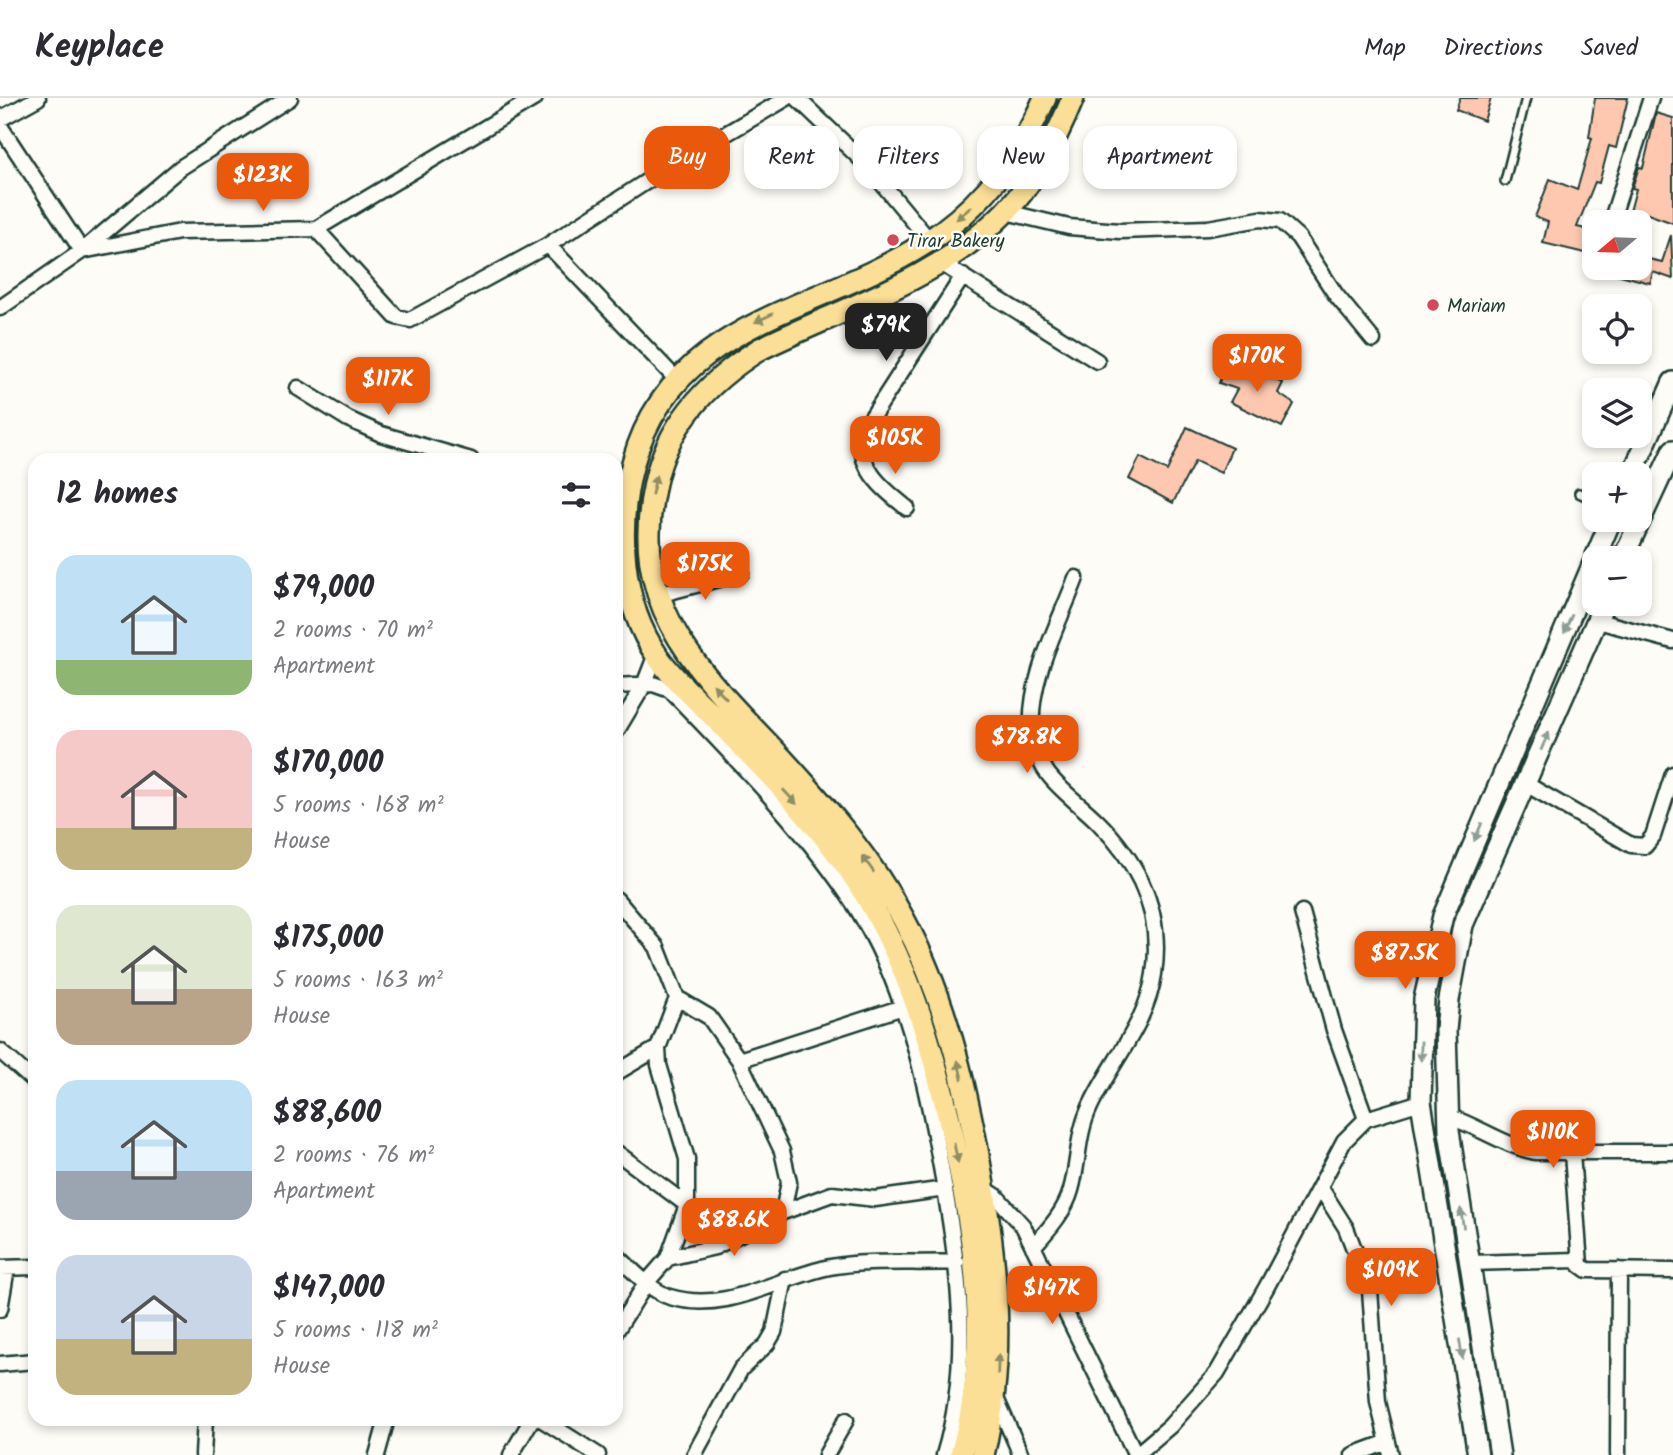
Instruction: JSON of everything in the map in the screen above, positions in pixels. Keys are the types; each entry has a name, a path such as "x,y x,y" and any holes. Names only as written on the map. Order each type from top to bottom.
{"main road":[{"path":"1032,126 1045,98"},
{"path":"983,1455 995,1396 999,1343 998,1295 964,1187 968,1105 939,999 903,916 866,860 824,806 684,650 656,589 648,528 658,471 677,429 701,395 760,349 889,291 941,263 1006,212 1023,190 1052,142 1073,98"},
{"path":"623,495 642,439 663,400 696,362 731,336 893,261 929,240 962,215 986,189"},
{"path":"1637,462 1673,382"},
{"path":"1652,484 1673,450"},
{"path":"623,529 629,590 658,658 807,815 857,881 909,980 931,1045 946,1107 964,1187 978,1285 980,1344 973,1405 961,1455"},
{"path":"629,590 656,589"},
{"path":"1478,1455 1421,1102 1424,999 1443,916 1582,590"},
{"path":"1500,1455 1447,1116 1449,1000 1463,925 1599,616"},
{"path":"1443,916 1463,925"},
{"path":"946,1107 968,1105"}],"street":[{"path":"0,119 38,98"},
{"path":"0,308 82,251 180,168 273,102 290,98"},
{"path":"82,251 180,232 316,229 535,98"},
{"path":"316,229 396,317 410,320 548,245 669,167 787,98"},
{"path":"797,98 866,164 929,240"},
{"path":"1615,210 1651,98"},
{"path":"0,126 82,251"},
{"path":"1006,212 1069,227 1120,232 1208,228 1260,219 1280,221 1304,246 1336,295 1373,340"},
{"path":"548,245 678,382"},
{"path":"941,263 1097,361"},
{"path":"907,508 880,487 864,462 860,443 863,431 963,276"},
{"path":"298,388 348,419 381,434 447,453"},
{"path":"656,589 713,583 741,573"},
{"path":"1033,1247 1054,1222 1071,1189 1075,1154 1087,1114 1149,998 1156,946 1156,919 1138,876 1098,822 1052,782 1036,750 1033,707 1038,678 1076,578"},
{"path":"1611,616 1673,641"},
{"path":"623,720 658,658"},
{"path":"658,658 670,690 755,782 832,873 878,948 903,1007 924,1078 964,1187 957,1262 962,1337 954,1405 944,1455"},
{"path":"623,686 644,685 670,690"},
{"path":"1526,784 1631,845 1645,846 1653,836 1673,774"},
{"path":"623,907 657,947 677,998 709,1017 739,1060 782,1151 789,1182 783,1212"},
{"path":"1303,912 1334,1030 1366,1119"},
{"path":"623,1320 647,1282 668,1258 687,1205 687,1159 659,1065 658,1048 677,998"},
{"path":"739,1060 903,1007"},
{"path":"623,1069 658,1048"},
{"path":"0,1051 28,1076"},
{"path":"668,1258 715,1247 783,1212 832,1194 875,1199 964,1187 1014,1212 1136,1455 1170,1426 1217,1373 1344,1141 1366,1119 1421,1102"},
{"path":"1447,1116 1476,1125 1518,1148 1573,1153 1673,1152"},
{"path":"1573,1153 1577,1260 1587,1270 1673,1271"},
{"path":"623,1157 687,1205"},
{"path":"1320,1187 1346,1228 1370,1290 1375,1332 1376,1382 1390,1449 1353,1455"},
{"path":"1469,1263 1577,1260"},
{"path":"623,1261 670,1297 727,1300 754,1294 785,1279 832,1267 957,1262"},
{"path":"0,1309 4,1268 28,1267"},
{"path":"1618,1455 1619,1270"},
{"path":"694,1455 741,1369 767,1344 774,1332 785,1279"},
{"path":"0,1364 28,1362"},
{"path":"995,1396 1021,1455"},
{"path":"826,1455 846,1419"},
{"path":"203,1455 205,1426"},
{"path":"376,1455 385,1426"},
{"path":"511,1455 528,1426"},
{"path":"557,1426 598,1455"}],"lane":[{"path":"1505,181 1525,98"}],"building":[{"path":"1460,98 1491,98 1484,121 1456,110"},
{"path":"1595,98 1628,98 1616,148 1609,146 1599,183 1595,182 1582,210 1577,227 1582,228 1582,252 1543,243 1548,222 1535,217 1550,179 1577,190 1592,138 1589,137"},
{"path":"1656,113 1673,118 1673,223 1652,215 1652,210 1630,210 1636,189 1632,188 1639,167 1643,168"},
{"path":"1671,235 1673,279 1653,272 1652,276 1652,260 1662,262"},
{"path":"1226,362 1283,383 1278,393 1294,404 1282,427 1230,402 1237,389 1219,383"},
{"path":"1187,427 1232,448 1221,473 1195,461 1173,503 1129,479 1140,457 1167,471"}],"place":[{"name":"Tirar Bakery","path":"893,240"},
{"name":"Mariam","path":"1433,305"}]}
